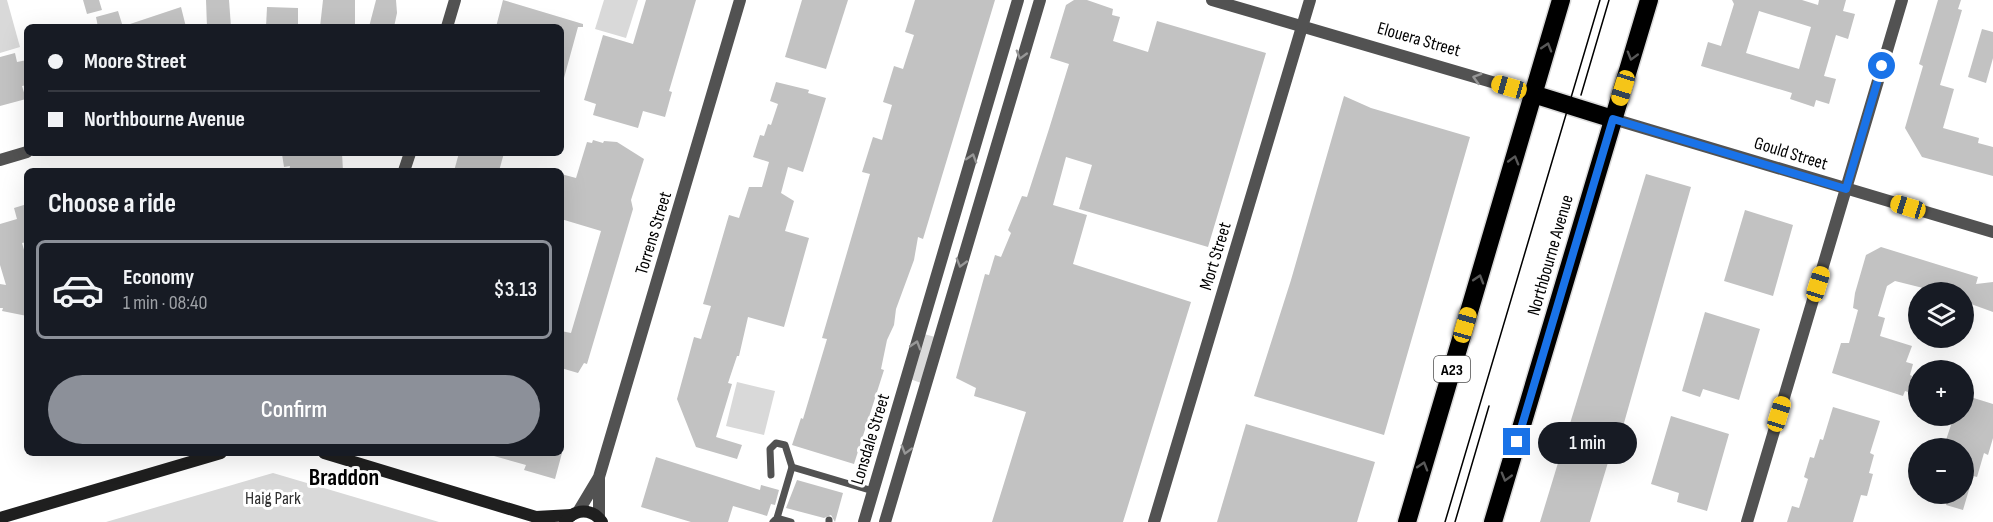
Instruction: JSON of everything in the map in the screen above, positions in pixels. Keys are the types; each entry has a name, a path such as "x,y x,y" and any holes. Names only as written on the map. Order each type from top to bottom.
{"highway":[{"name":"A23","path":"1407,522 1561,0"},
{"name":"Northbourne Avenue","path":"1493,522 1649,0"},
{"name":"Elouera Street","path":"1533,94 1613,119"}],"street":[{"path":"448,24 455,0"},
{"name":"Torrens Street","path":"600,520 599,477 740,0"},
{"name":"Lonsdale Street","path":"864,522 1018,0"},
{"name":"Lonsdale Street","path":"885,522 1040,0"},
{"name":"Elouera Street","path":"1212,0 1533,94"},
{"name":"Mort Street","path":"1154,522 1310,0"},
{"path":"1747,522 1902,0"},
{"path":"990,98 1008,103"},
{"name":"Gould Street","path":"1613,119 1993,232"},
{"path":"0,160 24,153"},
{"path":"949,235 967,240"},
{"path":"910,367 928,373"},
{"path":"0,518 211,456"},
{"path":"336,456 539,520 589,512 600,520"},
{"name":"Torrens Street","path":"572,516 599,477"}],"lane":[{"path":"771,475 769,452 776,443 785,445 792,467 775,520 791,522"},
{"path":"792,467 873,491"},
{"path":"837,491 841,481"}],"green space":[{"path":"0,0 7,0 20,47 0,53"},
{"path":"604,0 638,0 626,38 595,29"},
{"path":"924,334 935,337 921,383 910,379"},
{"path":"737,382 775,391 764,435 726,426"},
{"name":"Haig Park","path":"273,473 439,522 106,522"}],"building":[{"path":"83,0 99,0 102,10 87,14"},
{"path":"206,0 229,0 231,24 207,24"},
{"path":"323,0 355,0 355,24 320,24"},
{"path":"376,0 396,0 395,24 370,24"},
{"path":"503,0 583,24 583,27 578,27 564,78 564,24 497,24"},
{"path":"646,0 696,0 669,91 672,92 665,117 643,111 638,128 593,115 596,104 584,100 603,35 633,44"},
{"path":"802,0 848,0 826,69 785,57"},
{"path":"915,0 995,0 923,239 918,237 914,260 896,309 894,325 887,340 881,369 884,370 854,464 792,445 801,418 803,419 827,339 822,338 870,174 862,172 873,137 882,140 892,105 883,102 894,66 903,69 914,35 905,32"},
{"path":"1074,0 1087,0 1113,9 1112,15 1120,17 1113,41 1148,52 1157,21 1266,53 1208,247 1079,209 1092,165 1066,157 1053,205 1087,215 1073,264 1191,302 1123,522 992,522 1026,412 974,396 976,388 956,378 985,274 989,275 995,255 1001,257 1011,233 1008,230 1022,196 1027,197 1049,129 1069,64 1050,58 1066,5"},
{"path":"1732,0 1802,0 1818,5 1819,0 1846,0 1843,11 1855,14 1848,39 1836,35 1824,76 1836,79 1829,104 1816,100 1814,107 1790,99 1792,93 1701,66 1708,42 1721,46 1734,4","holes":["1759,11 1811,27 1799,69 1746,53"]},
{"path":"1938,0 1961,0 1958,9 1962,10 1940,85 1954,89 1943,128 1979,138 1978,143 1993,147 1993,176 1922,157 1905,128 1923,66 1919,64"},
{"path":"181,7 185,24 130,24"},
{"path":"267,7 298,8 298,24 266,24"},
{"path":"118,11 122,24 97,24 96,17"},
{"path":"1982,29 1993,32 1993,58 1986,83 1968,77"},
{"path":"15,53 17,62 24,61 24,86 22,86 24,100 0,106 0,57"},
{"path":"776,82 809,90 808,93 826,98 803,172 788,167 781,193 794,201 785,231 809,238 784,327 748,317 739,356 737,356 728,383 732,384 716,437 742,445 737,459 696,447 677,399 694,337 701,339 711,306 703,304 729,215 739,218 749,187 762,187 769,162 753,157 760,135 764,136 768,124 771,125 778,104 770,101"},
{"path":"1344,96 1371,108 1470,137 1384,435 1254,396 1291,280"},
{"path":"593,140 603,143 604,141 617,142 644,159 631,200 633,209 587,364 584,363 578,373 564,369 564,332 571,333 601,231 564,220 564,175 576,178 587,142 592,143"},
{"path":"282,156 342,156 343,168 284,167"},
{"path":"458,156 503,156 500,168 455,168"},
{"path":"1646,174 1691,187 1620,437 1616,436 1590,522 1540,522"},
{"path":"24,205 24,243 22,243 24,250 24,315 2,311 3,308 0,308 0,284 6,285 0,265 0,224 17,219 14,208"},
{"path":"1745,210 1793,225 1773,296 1724,281"},
{"path":"1881,247 1978,277 1976,284 1993,282 1993,312 1974,305 1974,282 1908,282 1908,284 1895,281 1887,286 1878,316 1885,318 1880,336 1908,345 1908,348 1911,348 1906,362 1908,363 1908,392 1905,391 1903,396 1832,373 1841,343 1849,343 1858,310 1853,308 1855,293 1866,255"},
{"path":"1705,312 1760,329 1739,400 1703,389 1700,397 1682,391"},
{"path":"1974,398 1993,404 1993,438 1988,455 1984,453 1977,477 1974,476 1974,438 1947,438 1951,426 1974,426"},
{"path":"1833,407 1880,421 1870,453 1874,455 1869,473 1873,474 1867,496 1861,495 1853,522 1787,522 1792,506 1799,508 1808,479 1804,477 1810,457 1814,458 1820,439 1823,440"},
{"path":"1671,416 1729,434 1707,511 1677,502 1679,493 1651,484"},
{"path":"1246,424 1375,462 1357,522 1217,522"},
{"path":"494,456 561,456 555,479 524,470 526,465"},
{"path":"656,457 760,490 761,485 779,490 775,505 771,504 767,516 733,506 728,522 691,522 641,507"},
{"path":"797,480 843,493 835,522 831,515 824,518 786,508"},
{"path":"1946,504 1965,504 1963,510"}],"tram line":[{"path":"1445,522 1600,0"},
{"path":"1581,95 1609,0"},
{"path":"1455,522 1489,406"}],"district":[{"name":"Braddon","path":"344,477"}],"route":[{"path":"1517,442 1613,119 1846,189 1882,66"}]}
